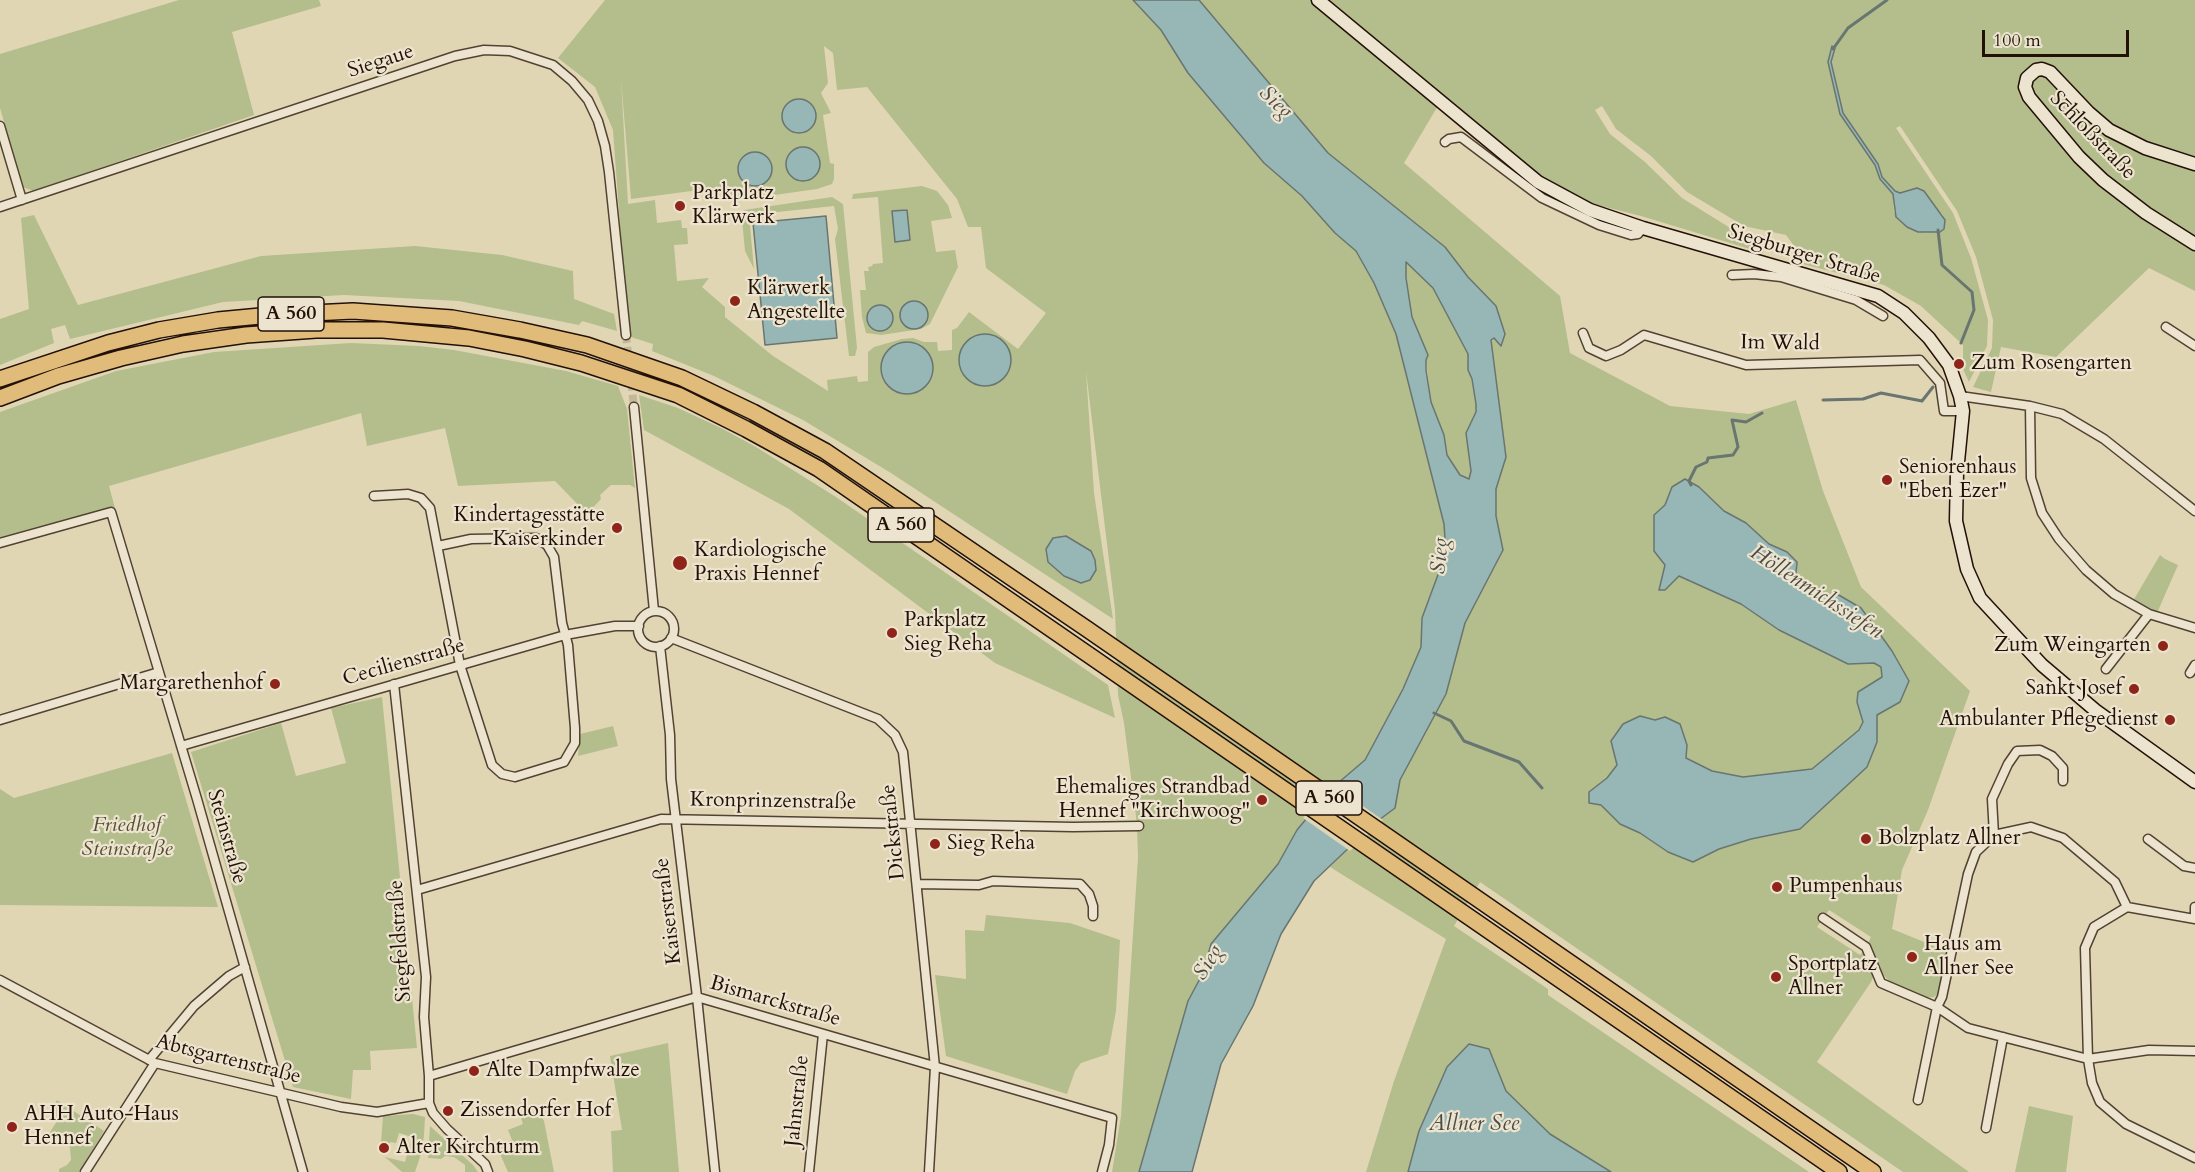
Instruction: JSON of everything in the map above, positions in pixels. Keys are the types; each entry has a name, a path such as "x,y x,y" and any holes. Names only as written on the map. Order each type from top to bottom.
{"highway":[{"name":"A 560","path":"0,379 108,343 159,330 218,320 353,311 452,318 520,330 587,345 682,378 753,412 825,451 1873,1172"},
{"name":"A 560","path":"0,398 58,376 121,358 183,344 246,335 315,330 383,330 469,338 581,363 678,395 819,469 1839,1172"}],"main road":[{"name":"Siegburger Straße","path":"1318,0 1538,182 1590,210 1779,272 1878,296 1904,313 1929,338 1949,365 1960,396 1962,411 1956,472 1956,521 1967,570 1980,598 2042,665 2095,710 2195,782"},
{"name":"Schloßstraße","path":"2195,164 2145,148 2109,130 2088,112 2050,72 2042,69 2036,70 2027,78 2026,91 2031,100 2079,157 2103,180 2146,213 2195,244"}],"street":[{"name":"Siegaue","path":"0,207 455,56 484,50 510,51 553,65 572,81 588,100 598,121 609,172 626,335"},
{"path":"0,126 22,200"},
{"path":"1445,142 1449,138 1461,137 1542,198 1599,225 1631,235 1638,234 1643,228"},
{"path":"1732,275 1779,272 1856,300 1883,316"},
{"path":"2166,327 2195,346"},
{"name":"Im Wald","path":"1583,333 1589,348 1606,356 1644,335 1746,365 1920,360 1940,383 1944,411 1962,411"},
{"path":"1960,396 2030,406 2062,414 2104,439 2195,511"},
{"path":"2030,406 2031,478 2042,513 2059,539 2086,570 2114,594 2149,615 2195,628"},
{"path":"634,407 654,611"},
{"path":"374,496 408,494 421,498 430,508 460,665 492,765 502,774 515,777 564,762 575,742 569,655 554,557 547,545 536,537 471,539 438,546"},
{"name":"Steinstraße","path":"0,543 111,512 181,746 303,1172"},
{"path":"654,611 664,613 672,619 674,629 671,639 660,646 649,645 644,641 639,626 642,618 654,611"},
{"path":"2106,669 2149,615"},
{"name":"Cecilienstraße","path":"181,746 565,634 615,626 639,626"},
{"name":"Dickstraße","path":"671,639 878,719 895,735 903,752 912,823 935,1066 929,1172"},
{"name":"Kaiserstraße","path":"660,646 671,779 698,997 715,1172"},
{"path":"0,720 159,672"},
{"name":"Siegfeldstraße","path":"394,684 426,977 424,1017 429,1102"},
{"path":"1994,835 1992,799 2008,764 2017,751 2040,750 2052,756 2063,768 2063,781"},
{"name":"Kronprinzenstraße","path":"417,890 661,819 1139,826"},
{"path":"1918,1100 1968,874 1976,852 1994,835 2031,827 2063,838 2115,882 2127,907"},
{"path":"2148,839 2184,866 2195,868"},
{"path":"918,884 979,885 993,881 1080,884 1089,894 1093,916"},
{"path":"2195,907 2195,919 2127,907 2094,927 2085,948 2088,1059 2092,1083 2100,1102 2126,1124 2195,1158"},
{"path":"1823,918 1866,947 1881,982 1937,1007 1968,1028 2088,1059 2149,1050 2195,1051"},
{"path":"85,1172 152,1061 194,1006 229,976 244,967"},
{"name":"Abtsgartenstraße","path":"0,980 152,1061 341,1107 377,1112 429,1102"},
{"name":"Bismarckstraße","path":"429,1076 698,997 1112,1118 1109,1145 1102,1172"},
{"name":"Jahnstraße","path":"809,1172 823,1034"},
{"path":"1986,1128 2003,1037"},
{"path":"429,1102 433,1113 447,1130 485,1164 488,1172"}],"green space":[{"path":"179,0 319,0 321,6 232,32 254,115 33,191 23,187 0,108 0,54"},
{"path":"605,0 1133,0 1161,30 1188,73 1264,163 1302,196 1335,233 1356,251 1374,283 1396,334 1444,524 1446,553 1422,618 1421,647 1403,689 1365,760 1331,789 1297,830 1278,864 1211,944 1203,973 1188,1001 1139,1172 1112,1172 1121,1116 1138,858 1137,824 1124,723 1118,695 1115,610 1086,371 1094,493 1113,619 891,473 803,420 714,376 652,351 653,344 631,337 627,320 613,130 595,87 558,58","holes":["824,46 833,53 837,90 867,87 957,199 968,227 981,227 986,268 1046,313 1018,349 969,312 957,328 952,330 952,350 938,351 937,342 924,342 913,338 874,347 868,352 868,381 858,382 857,376 827,380 828,391 773,356 725,317 725,307 702,287 709,278 677,281 674,245 688,244 687,228 682,228 681,220 657,223 655,200 628,204 621,79 631,199 729,186 731,196 746,199 817,189 832,184 834,164 830,163 823,115 831,113 821,93 828,83"]},
{"path":"1199,0 2195,0 2195,291 2149,268 2056,357 2001,347 1991,392 1973,387 1992,348 1993,320 1976,257 1957,211 1900,126 1896,128 1953,213 1971,258 1988,320 1987,346 1969,382 1963,369 1963,345 1921,306 1884,285 1795,262 1795,247 1786,235 1744,226 1687,192 1651,156 1616,129 1602,106 1595,110 1610,134 1645,162 1682,198 1740,234 1766,243 1763,253 1641,216 1542,191 1378,46 1439,104 1404,163 1560,296 1570,353 1670,406 1749,414 1796,400 1823,491 1861,587 1970,691 1928,810 1902,870 1892,929 1949,952 1940,992 1934,997 1925,998 1891,983 1877,968 1871,982 1817,1062 1969,1172 1903,1172 1480,882 1454,926 1548,989 1548,995 1809,1172 1611,1172 1550,1134 1506,1091 1489,1049 1469,1044 1447,1067 1419,1131 1408,1172 1366,1172 1394,1081 1446,939 1330,867 1375,823 1395,808 1400,780 1446,694 1465,623 1503,550 1496,516 1496,489 1506,457 1491,339 1494,338 1468,277 1445,247 1328,153","holes":["1833,47 1835,48 1831,62 1843,113 1878,164 1882,177 1895,192 1921,189 1943,215 1945,225 1927,233 1894,212 1893,194 1880,179 1876,165 1840,114 1828,62","1672,487 1699,487 1724,511 1746,523 1769,544 1787,552 1797,562 1795,585 1828,603 1861,608 1892,651 1909,681 1900,702 1877,715 1877,742 1867,767 1800,829 1751,839 1719,849 1693,862 1668,852 1640,833 1620,824 1589,792 1607,778 1617,765 1687,745 1686,758 1712,771 1743,777 1812,769 1859,730 1863,722 1857,702 1882,678 1881,667 1874,662 1848,664 1779,630 1741,604 1679,576 1665,590 1666,565 1654,515 1665,505","1829,910 1871,937 1867,945 1824,917","1822,920 1865,949 1860,955 1817,927"]},
{"path":"922,186 937,191 948,205 952,218 931,221 936,252 955,250 958,267 930,324 921,329 881,335 866,333 860,290 866,290 864,271 869,271 868,267 873,264 883,263 878,197 852,199 853,194"},
{"path":"832,197 843,204 857,348 855,356 849,356 835,239 838,229 834,206 749,215 754,269 745,251 742,219 744,210"},
{"path":"34,215 78,305 261,256 415,246 502,255 573,271 574,299 614,314 617,331 582,321 579,325 459,301 344,295 223,302 70,339 65,325 51,329 54,343 0,365 0,319 29,309 21,218"},
{"path":"1406,262 1433,288 1468,354 1468,370 1472,379 1476,404 1476,412 1466,433 1470,479 1460,475 1447,455 1444,435 1431,402 1426,360 1412,318"},
{"path":"351,343 454,350 566,371 618,386 627,409 635,488 630,485 611,485 600,495 601,499 587,514 555,481 458,486 445,428 367,446 361,413 109,486 115,508 0,539 0,412 116,371 214,352"},
{"path":"639,395 678,408 721,428 836,497 1108,685 1115,718 995,663 789,509 644,430"},
{"path":"2160,555 2178,565 2157,613 2133,601"},
{"path":"382,697 417,1048 370,1051 371,1070 353,1070 351,1099 293,1087 191,752 281,723 296,776 346,763 331,708"},
{"path":"613,726 618,746 578,756 580,734"},
{"name":"Friedhof Steinstraße","path":"172,753 218,907 0,905 0,789 14,798"},
{"path":"986,915 1070,923 1120,940 1116,1011 1108,1054 1081,1063 1075,1071 1067,1094 946,1056 935,975 966,979 965,930 984,931"},
{"path":"668,1043 679,1172 613,1172 611,1131 622,1130 610,1056"},
{"path":"57,1100 104,1131 79,1172 59,1172 59,1169 71,1160 70,1148 64,1135 55,1140 49,1134 57,1121 48,1114"},
{"path":"2029,1106 2073,1116 2066,1172 2015,1172"},
{"path":"535,1112 544,1121 554,1172 508,1172 497,1147 512,1140 508,1130 523,1124 521,1118"},
{"path":"413,1114 425,1117 424,1136 415,1172 402,1172 385,1157 405,1162 412,1137 399,1133 396,1143 390,1142 389,1145 381,1143 383,1116"},
{"path":"430,1126 478,1172 465,1172 465,1165 454,1157 428,1158"}],"water":[{"name":"Sieg","path":"1133,0 1199,0 1328,153 1445,247 1468,277 1496,306 1505,334 1501,346 1494,338 1491,340 1506,457 1496,489 1496,516 1503,550 1465,623 1446,694 1400,780 1395,808 1375,823 1314,881 1281,934 1253,1006 1221,1064 1192,1172 1139,1172 1188,1001 1203,973 1211,944 1278,864 1297,830 1331,789 1365,760 1403,689 1421,647 1422,618 1446,553 1444,524 1396,334 1374,283 1356,251 1335,233 1302,196 1264,163 1188,73 1161,30","holes":["1406,262 1433,288 1468,354 1468,370 1472,379 1476,404 1476,412 1466,433 1471,471 1469,479 1460,475 1447,455 1444,435 1431,402 1426,370 1428,355 1412,317"]},
{"path":"1832,46 1835,48 1831,62 1843,113 1878,164 1882,177 1895,191 1900,193 1917,188 1924,191 1945,220 1944,229 1940,232 1918,232 1907,227 1896,217 1893,194 1880,179 1875,165 1840,114 1828,62"},
{"path":"799,99 811,104 816,116 811,128 799,133 787,128 782,116 787,104"},
{"path":"803,147 815,152 820,164 815,176 803,181 791,176 786,164 791,152"},
{"path":"755,152 767,157 772,169 767,181 755,186 743,181 738,169 743,157"},
{"path":"907,210 910,240 895,242 892,211"},
{"path":"826,216 837,338 765,345 753,223"},
{"path":"914,301 924,305 928,315 924,325 914,329 904,325 900,315 904,305"},
{"path":"880,305 889,309 893,318 889,327 880,331 871,327 867,318 871,309"},
{"path":"985,334 999,338 1007,346 1011,360 1007,374 999,382 985,386 971,382 963,374 959,360 963,346 971,338"},
{"path":"902,342 912,342 926,349 933,368 926,387 912,394 902,394 892,390 885,383 881,373 881,363 885,353 892,346"},
{"path":"1685,479 1699,487 1724,511 1746,523 1769,544 1787,552 1797,562 1795,585 1828,603 1837,594 1861,608 1892,651 1909,681 1900,702 1877,715 1877,742 1867,767 1800,829 1751,839 1719,849 1693,862 1668,852 1640,833 1620,824 1601,805 1589,803 1589,792 1607,778 1617,765 1611,741 1623,724 1640,716 1655,720 1665,717 1680,724 1687,745 1686,758 1712,771 1743,777 1812,769 1859,730 1863,722 1857,702 1858,692 1882,677 1881,667 1874,663 1848,664 1779,630 1741,604 1679,576 1665,590 1659,590 1665,565 1654,551 1654,515 1665,505 1672,487"},
{"path":"1066,536 1091,551 1096,570 1090,580 1081,583 1064,576 1048,562 1046,549 1053,538"},
{"name":"Allner See","path":"1469,1044 1489,1049 1506,1091 1550,1134 1611,1172 1408,1172 1419,1131 1447,1067"}],"pier":[{"path":"1331,784 1383,820 1350,851 1303,818"}],"waterway":[{"name":"Höllenmichssiefen","path":"1833,49 1848,28 1887,0"},
{"name":"Höllenmichssiefen","path":"1938,230 1942,265 1972,292 1974,310 1961,343"},
{"name":"Höllenmichssiefen","path":"1823,400 1863,399 1881,393 1922,401 1933,387"},
{"name":"Höllenmichssiefen","path":"1691,485 1689,481 1696,467 1707,462 1708,458 1733,455 1738,447 1732,420 1746,422 1762,413"},
{"name":"Höllenmichssiefen","path":"1434,713 1451,721 1464,741 1519,762 1542,788"}],"tunnel":[{"path":"626,335 634,407"}],"place":[{"name":"Parkplatz Klärwerk","path":"680,206"},
{"name":"Klärwerk Angestellte","path":"735,301"},
{"name":"Zum Rosengarten","path":"1959,364"},
{"name":"Seniorenhaus \"Eben Ezer\"","path":"1887,480"},
{"name":"Kindertagesstätte Kaiserkinder","path":"617,528"},
{"name":"Kardiologische Praxis Hennef","path":"680,563"},
{"name":"Parkplatz Sieg Reha","path":"892,633"},
{"name":"Zum Weingarten","path":"2163,646"},
{"name":"Margarethenhof","path":"275,684"},
{"name":"Sankt Josef","path":"2134,689"},
{"name":"Ambulanter Pflegedienst","path":"2170,720"},
{"name":"Ehemaliges Strandbad Hennef \"Kirchwoog\"","path":"1262,800"},
{"name":"Bolzplatz Allner","path":"1866,839"},
{"name":"Sieg Reha","path":"935,844"},
{"name":"Pumpenhaus","path":"1777,887"},
{"name":"Haus am Allner See","path":"1912,957"},
{"name":"Sportplatz Allner","path":"1776,977"},
{"name":"Alte Dampfwalze","path":"474,1071"},
{"name":"Zissendorfer Hof","path":"448,1111"},
{"name":"AHH Auto-Haus Hennef","path":"12,1127"},
{"name":"Alter Kirchturm","path":"384,1148"}]}
